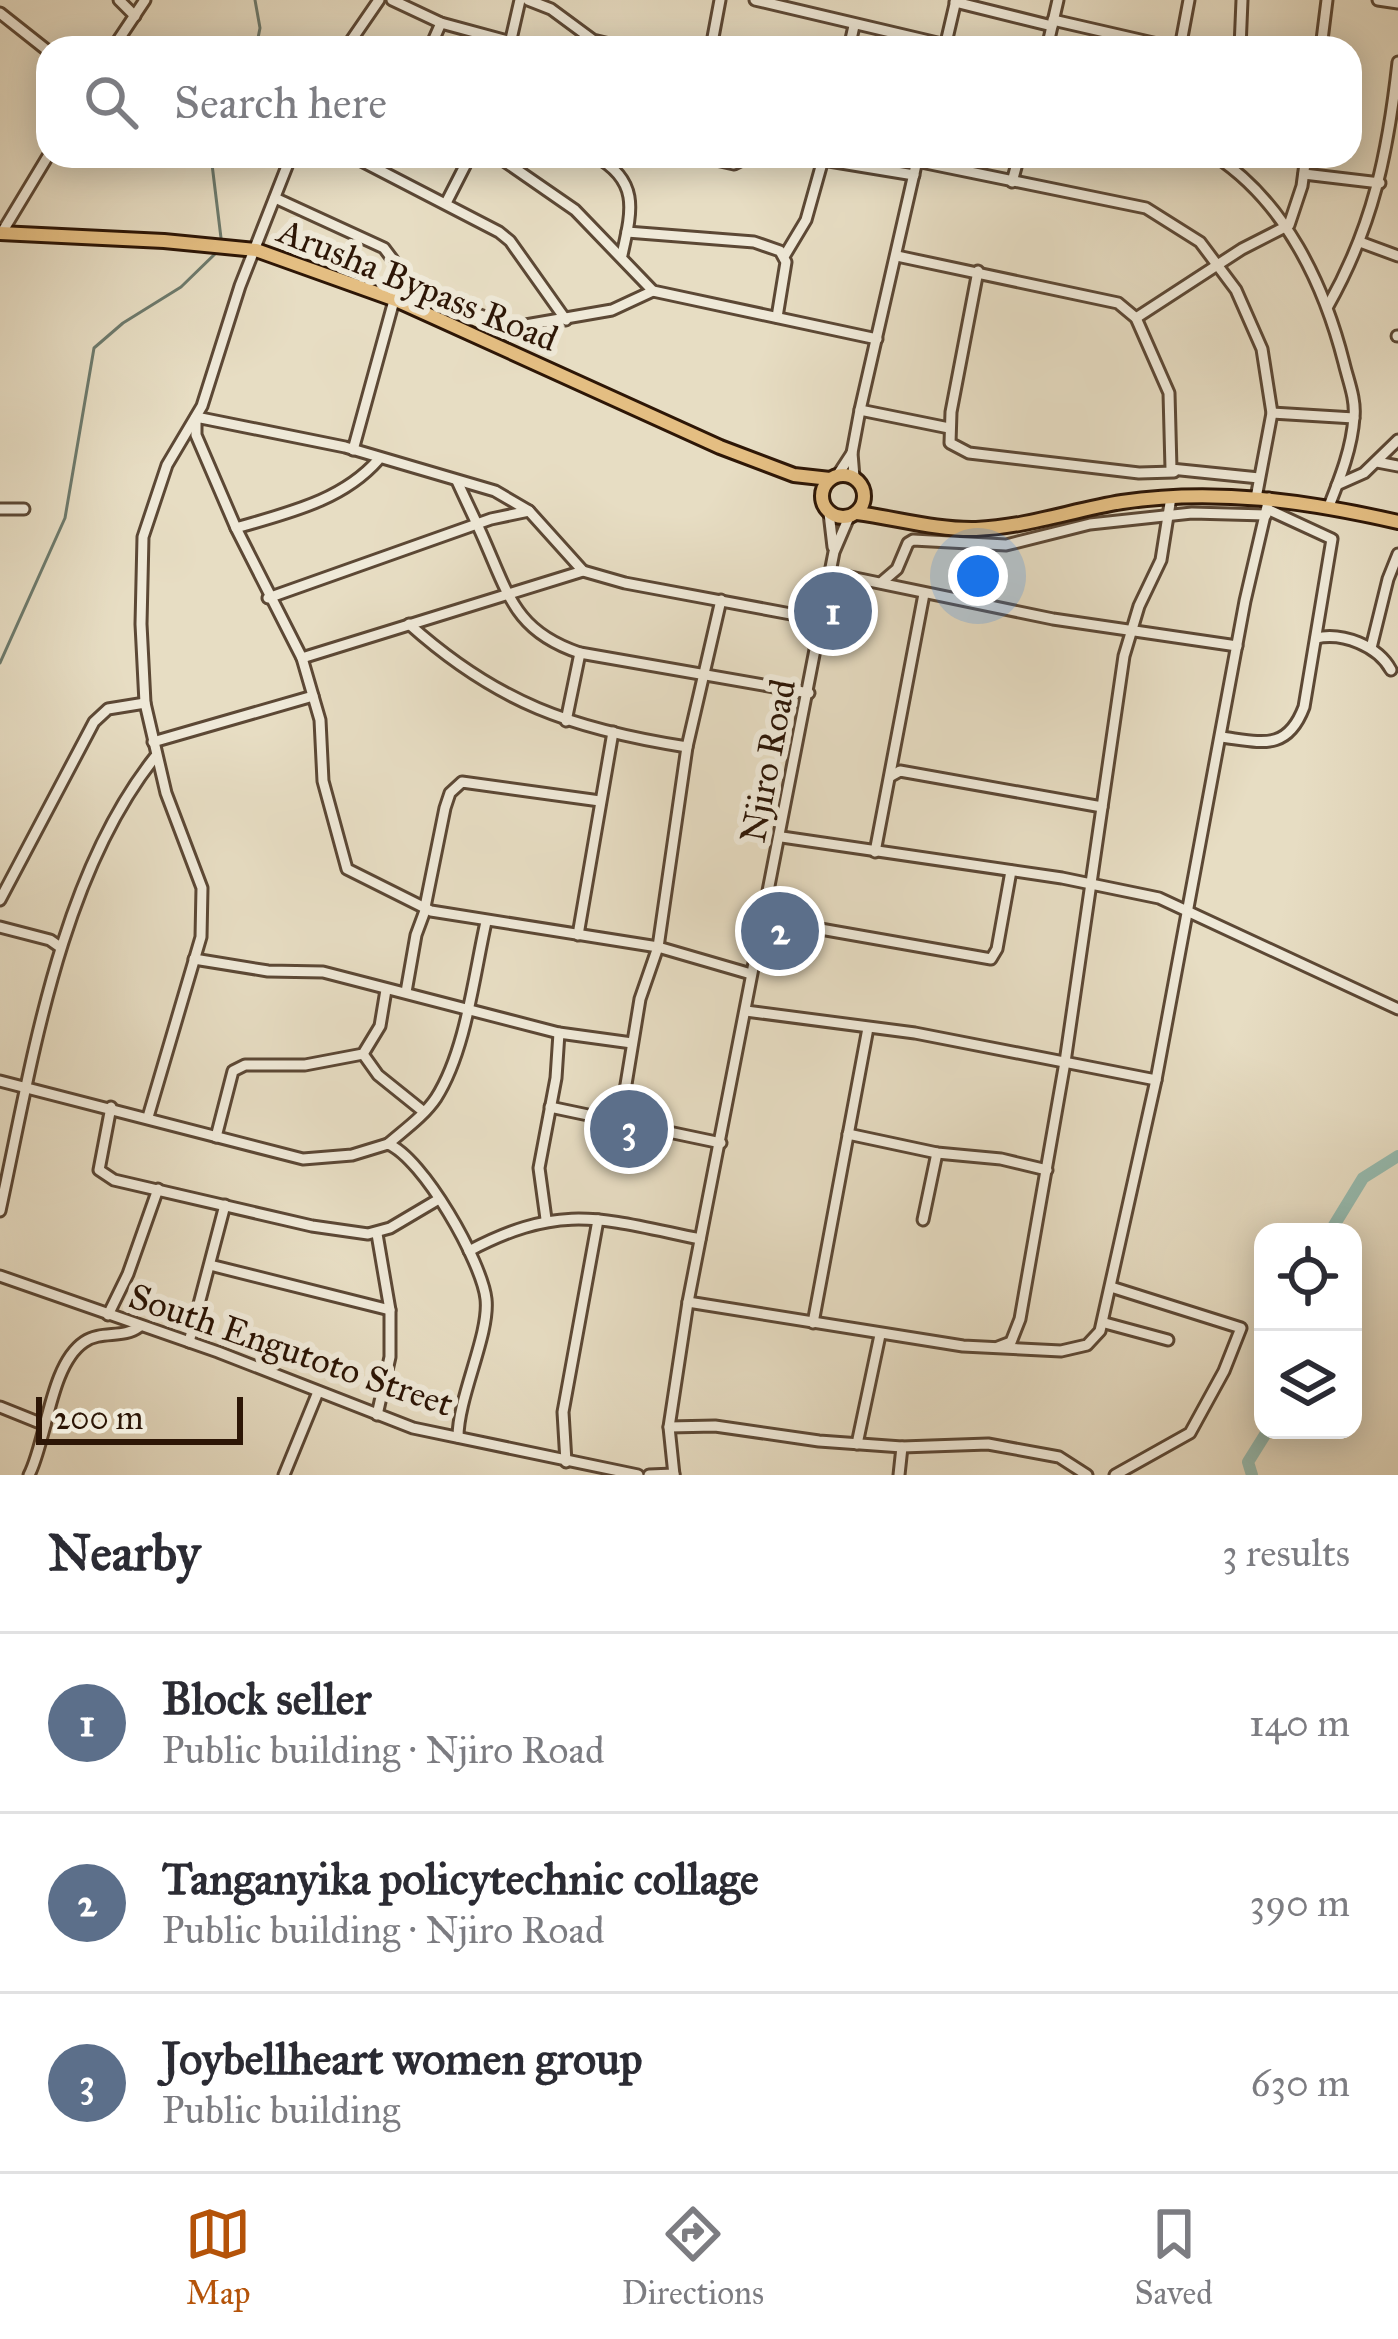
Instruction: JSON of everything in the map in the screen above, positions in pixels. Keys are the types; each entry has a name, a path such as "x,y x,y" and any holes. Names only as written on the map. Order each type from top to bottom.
{"main road":[{"name":"Arusha Bypass Road","path":"0,234 256,250 397,293 633,411 794,475 854,478"},
{"name":"Arusha Bypass Road","path":"794,475 826,507"},
{"path":"833,477 823,490 826,507 950,529 980,529 1171,497 1329,506 1398,522"},
{"path":"854,478 885,517"},
{"path":"853,515 864,503 864,490"}],"street":[{"path":"118,0 135,16"},
{"path":"121,36 146,0"},
{"path":"354,36 379,0"},
{"path":"392,0 482,36"},
{"path":"513,36 524,0 551,9 583,36"},
{"path":"713,36 720,0"},
{"path":"1050,36 1058,0"},
{"path":"1181,36 1189,0"},
{"path":"1240,36 1242,0"},
{"path":"1322,36 1327,0"},
{"path":"1378,0 1398,3"},
{"path":"761,1 900,36"},
{"path":"947,36 956,1 1118,36"},
{"path":"0,13 36,42"},
{"path":"435,36 441,23"},
{"path":"852,36 854,26"},
{"path":"1328,306 1360,242 1381,183 1398,62"},
{"path":"0,234 41,168"},
{"path":"148,1117 203,922 202,888 155,757 145,703 142,537 167,465 196,417 286,168"},
{"path":"376,168 510,241 566,320"},
{"path":"446,203 464,168"},
{"path":"514,168 575,210 653,291 877,339"},
{"path":"616,168 624,179 631,208 622,255"},
{"path":"777,317 785,255 806,220 820,168"},
{"path":"877,168 914,175"},
{"path":"854,478 852,453 860,410 915,168"},
{"path":"688,1302 880,1335 997,1348 1073,1350 1092,1340 1105,1322 1265,505 1259,478 1272,413 1262,349 1221,266 1192,234 1155,211 954,168"},
{"path":"1012,182 1016,168"},
{"path":"1233,168 1284,225 1328,306 1354,418 1329,506"},
{"path":"1136,319 1292,221 1305,168"},
{"path":"1304,174 1381,183"},
{"path":"275,198 384,248 395,264 397,293 353,450"},
{"path":"627,232 754,242 785,255"},
{"path":"1360,242 1398,256"},
{"path":"897,256 1118,303 1136,319 1169,393 1174,472"},
{"path":"978,271 950,443 969,453 1139,473 1259,478"},
{"path":"397,293 514,327 612,310 653,291"},
{"path":"860,410 949,428"},
{"path":"1272,413 1354,418"},
{"path":"196,417 353,450 495,491 529,511 583,571"},
{"path":"196,417 196,435 236,528 302,658 320,720 323,782 347,869 426,908 486,922 658,947 752,974"},
{"path":"1337,485 1364,473 1398,440"},
{"path":"833,477 852,453"},
{"path":"236,528 308,506 352,485 378,460"},
{"path":"1377,462 1398,466"},
{"path":"457,481 505,593 529,625 546,638 580,652 809,693"},
{"path":"997,1348 1011,1342 1020,1318 1065,1062 1130,633 1161,560 1171,497"},
{"path":"883,581 897,569 908,543 914,540 1006,545 1090,524 1265,505 1331,539 1304,707 1296,726 1270,742 1221,737"},
{"name":"Njiro Road","path":"674,1475 669,1427 688,1302 832,573 834,553 826,507"},
{"path":"0,509 24,509"},
{"path":"268,598 509,513 529,511"},
{"name":"Njiro Road","path":"834,553 853,515"},
{"path":"1371,648 1398,554"},
{"path":"302,658 583,571 824,620"},
{"path":"832,573 1130,633 1237,646"},
{"path":"875,852 924,594"},
{"path":"620,1120 640,999 658,947 687,747 721,600"},
{"path":"409,624 480,680 531,708 566,721 687,747"},
{"path":"1316,638 1331,635 1371,648 1391,670"},
{"path":"566,721 580,652"},
{"path":"153,742 313,696"},
{"path":"0,900 94,722 108,709 145,703"},
{"path":"578,935 613,732"},
{"path":"0,1211 5,1167 29,1088 60,947 95,855 155,757"},
{"path":"891,776 900,771 1102,807"},
{"path":"406,992 445,808 458,784 482,782 600,801"},
{"path":"782,837 1159,898 1398,1009"},
{"path":"762,922 991,959 997,949 1011,871"},
{"path":"0,1082 303,1159 352,1155 388,1144 424,1112 443,1084 468,1009 486,922"},
{"path":"0,926 60,947"},
{"path":"194,959 268,971 307,970 559,1033 632,1043"},
{"path":"216,1137 233,1071 245,1065 305,1065 363,1054 380,1027 386,990"},
{"path":"746,1012 868,1028 1156,1080"},
{"path":"813,1324 868,1028"},
{"path":"545,1219 539,1168 559,1033"},
{"path":"363,1054 378,1075 424,1112"},
{"path":"111,1107 99,1170 113,1180 312,1226 377,1234 439,1198"},
{"path":"550,1108 721,1143"},
{"path":"848,1134 1047,1170"},
{"path":"388,1144 420,1168 439,1198 469,1251 487,1301 458,1437"},
{"path":"923,1220 937,1153"},
{"path":"108,1315 158,1189"},
{"path":"189,1342 225,1205"},
{"path":"469,1251 545,1219 598,1220 700,1239"},
{"path":"566,1462 563,1412 598,1220"},
{"path":"377,1234 390,1310 390,1361 377,1414"},
{"path":"210,1265 390,1310"},
{"name":"South Engutoto Street","path":"0,1276 377,1414 458,1437 638,1475"},
{"path":"1111,1286 1241,1328 1190,1433 1115,1475"},
{"path":"1105,1322 1168,1340"},
{"path":"28,1475 79,1347 99,1336 131,1333 140,1326"},
{"path":"857,1444 880,1335"},
{"path":"284,1475 318,1392"},
{"path":"0,1407 45,1425"},
{"path":"669,1427 715,1426 902,1447 988,1444 1059,1456 1088,1475"},
{"path":"898,1475 902,1447"},
{"path":"649,1475 674,1475"}],"waterway":[{"path":"255,0 258,36"},
{"path":"212,168 221,238"},
{"path":"0,663 65,518 94,348 123,323 181,287 218,251"},
{"path":"1336,1223 1363,1178 1398,1156"},
{"path":"1252,1475 1248,1462 1262,1439"}],"place":[{"name":"Block seller","path":"833,611"},
{"name":"Tanganyika policytechnic collage","path":"780,931"},
{"name":"Joybellheart women group","path":"629,1129"}]}
